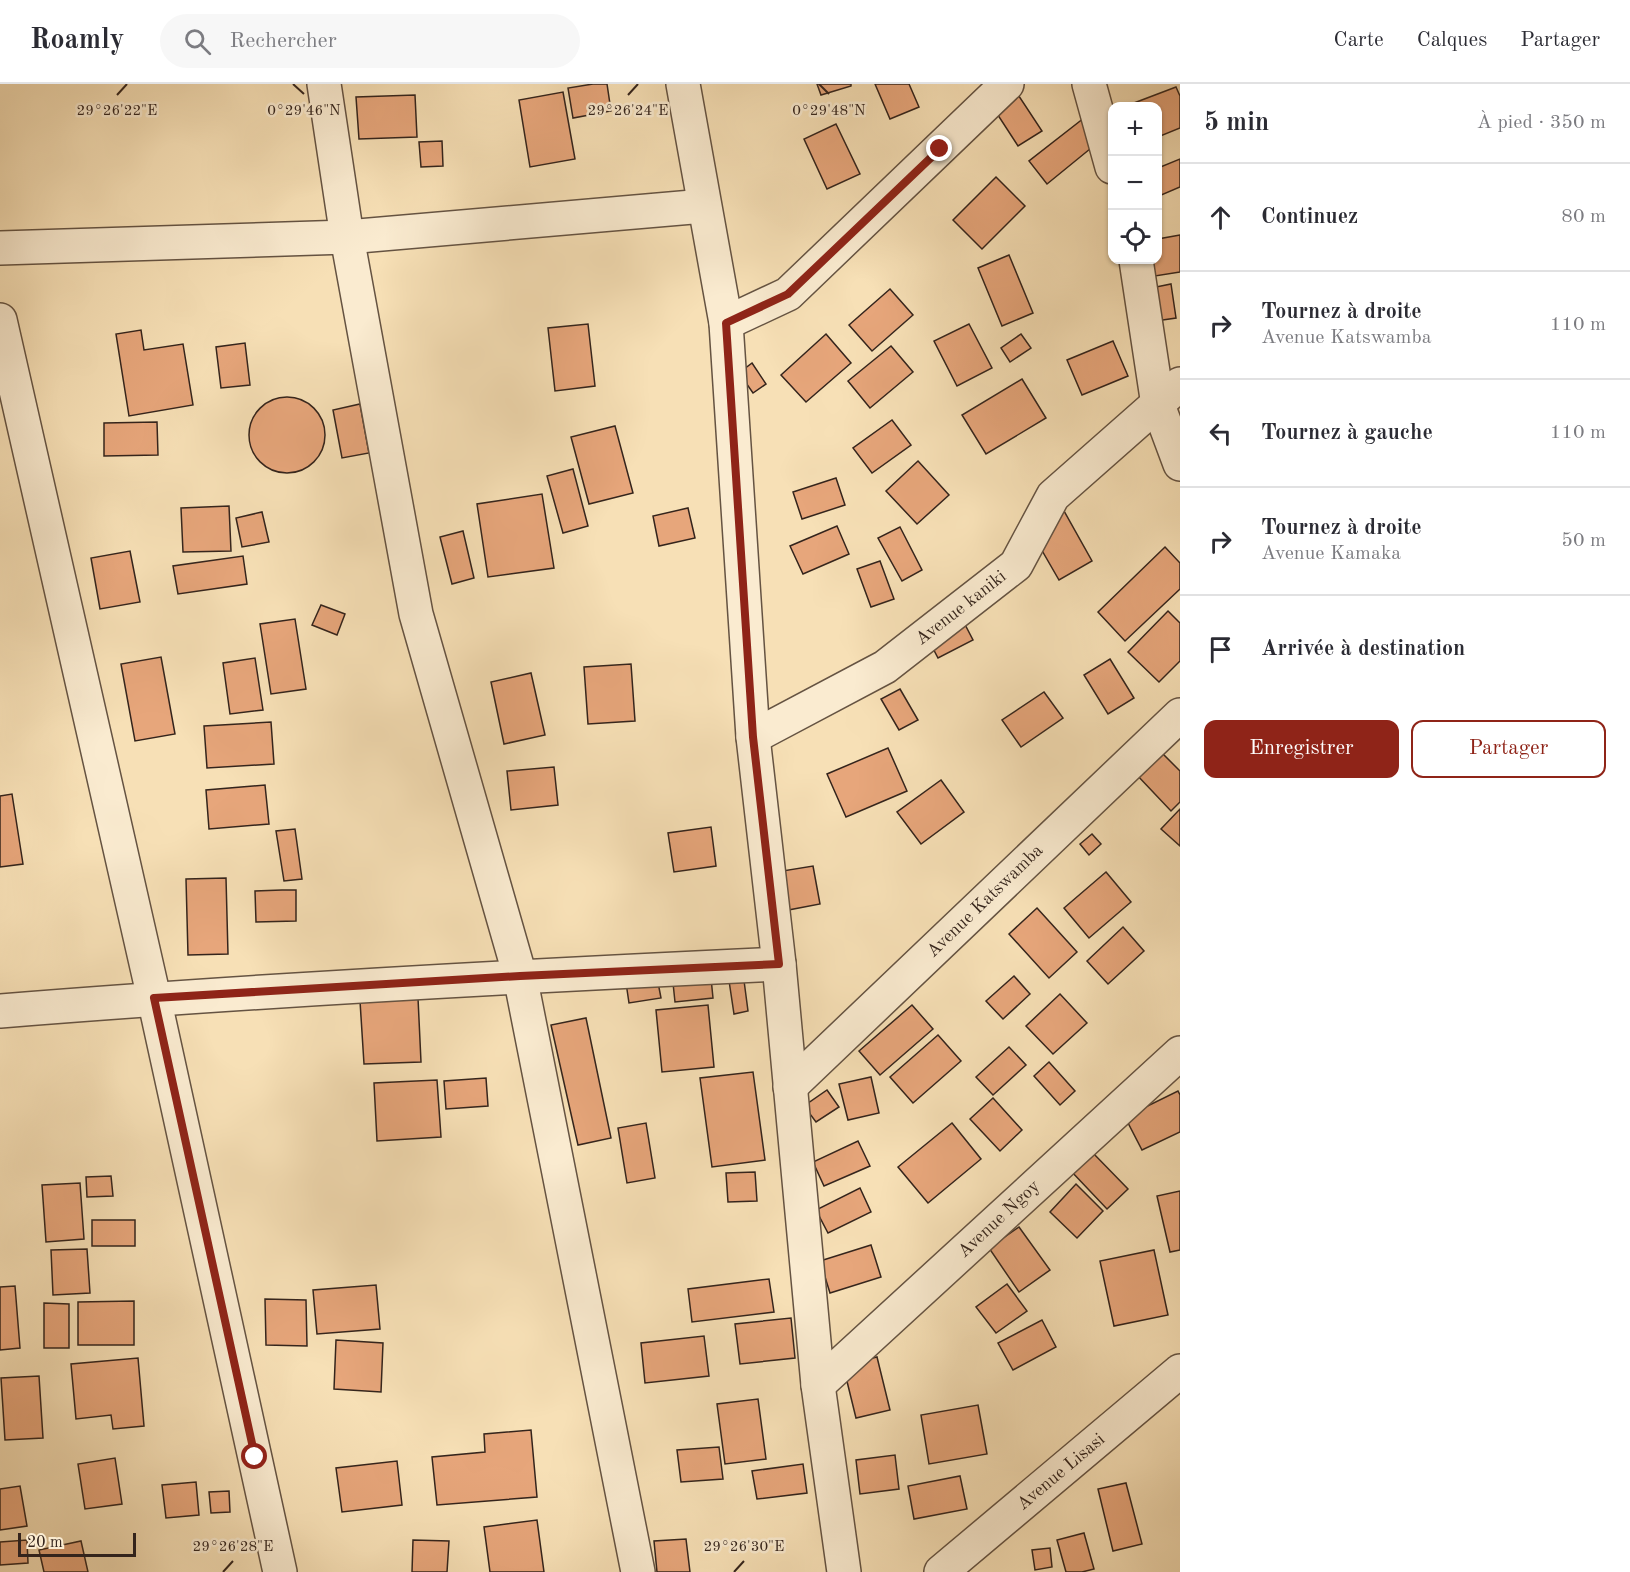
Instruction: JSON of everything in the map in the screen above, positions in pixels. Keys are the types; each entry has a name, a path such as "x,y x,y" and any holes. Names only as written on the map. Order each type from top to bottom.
{"street":[{"path":"324,84 347,237 416,614 520,976 638,1572"},
{"path":"683,84 726,323 753,737 779,964 818,1385 844,1572"},
{"path":"726,323 788,294 1007,84"},
{"path":"1089,84 1110,156"},
{"path":"0,248 347,237 704,206"},
{"path":"1137,264 1169,394 1180,464"},
{"path":"0,320 154,998 280,1572"},
{"name":"Avenue kaniki","path":"753,737 885,667 1016,565 1053,496 1169,394"},
{"name":"Avenue Katswamba","path":"790,1087 1180,715"},
{"path":"0,1011 154,998 520,976 779,964"},
{"name":"Avenue Ngoy","path":"818,1385 1180,1053"},
{"name":"Avenue Lisasi","path":"941,1572 1180,1371"}],"building":[{"path":"607,84 611,111 573,118 568,88"},
{"path":"817,84 851,84 851,86 821,95"},
{"path":"875,84 909,84 919,107 890,119"},
{"path":"1176,87 1180,96 1180,128 1162,135 1162,102 1137,102"},
{"path":"1015,90 1042,131 1018,146 992,106"},
{"path":"563,92 575,159 530,167 519,100"},
{"path":"415,95 417,137 359,139 356,97"},
{"path":"1084,118 1101,140 1047,184 1029,161"},
{"path":"836,124 860,174 827,189 804,139"},
{"path":"442,141 443,166 421,167 419,142"},
{"path":"1180,159 1180,187 1162,195 1162,166"},
{"path":"996,177 1025,206 982,249 953,220"},
{"path":"1180,235 1180,272 1155,276 1153,264 1162,264 1162,238"},
{"path":"1009,255 1033,313 1002,326 978,268"},
{"path":"1171,284 1176,318 1156,321 1151,288"},
{"path":"890,289 913,315 872,351 849,325"},
{"path":"588,324 595,386 555,391 548,328"},
{"path":"969,324 992,368 957,386 934,341"},
{"path":"141,330 144,350 183,344 193,405 129,416 116,334"},
{"path":"826,334 851,363 806,402 781,375"},
{"path":"1021,334 1031,348 1010,362 1001,348"},
{"path":"1113,341 1128,376 1082,395 1067,360"},
{"path":"245,343 250,385 221,388 216,347"},
{"path":"891,346 913,372 870,408 848,381"},
{"path":"752,363 766,384 753,393 739,373"},
{"path":"1022,379 1046,418 986,454 962,415"},
{"path":"280,397 294,397 308,403 319,414 325,428 322,450 314,462 294,473 280,473 266,467 255,456 249,442 249,428 255,414 266,403"},
{"path":"360,404 369,453 342,458 333,410"},
{"path":"892,420 911,445 872,473 853,448"},
{"path":"157,422 158,455 104,456 104,423"},
{"path":"615,426 633,493 589,504 571,437"},
{"path":"918,461 949,495 917,524 886,491"},
{"path":"573,469 588,526 563,533 547,476"},
{"path":"836,478 845,505 802,519 793,492"},
{"path":"542,494 554,568 488,577 477,504"},
{"path":"1059,502 1092,561 1059,580 1025,521"},
{"path":"229,506 231,551 183,552 181,508"},
{"path":"688,508 695,538 659,546 653,516"},
{"path":"262,512 269,542 242,547 236,518"},
{"path":"837,526 849,554 803,574 790,546"},
{"path":"900,527 922,570 902,581 878,538"},
{"path":"463,531 474,578 452,584 440,537"},
{"path":"1165,547 1180,563 1180,589 1125,641 1098,612"},
{"path":"130,551 140,602 100,609 91,558"},
{"path":"243,556 247,584 178,594 173,566"},
{"path":"880,561 894,599 871,607 857,569"},
{"path":"321,605 345,614 337,635 312,625"},
{"path":"1168,611 1180,623 1180,661 1159,682 1128,652"},
{"path":"960,615 973,640 938,658 925,633"},
{"path":"295,619 306,689 271,694 260,624"},
{"path":"161,657 175,734 135,741 121,664"},
{"path":"255,658 263,710 230,714 223,663"},
{"path":"1110,659 1134,698 1108,714 1084,675"},
{"path":"631,664 635,721 588,724 584,667"},
{"path":"531,673 545,735 504,744 491,682"},
{"path":"900,689 918,720 899,730 881,699"},
{"path":"1044,692 1063,718 1021,747 1002,720"},
{"path":"271,722 274,764 207,768 204,726"},
{"path":"888,748 907,791 846,817 827,774"},
{"path":"1160,751 1180,771 1180,802 1171,811 1136,774"},
{"path":"554,767 558,805 511,810 507,771"},
{"path":"941,780 964,812 921,844 897,812"},
{"path":"265,785 269,824 209,829 206,790"},
{"path":"12,794 23,864 0,867 0,796"},
{"path":"1180,809 1180,846 1161,829"},
{"path":"711,827 716,866 674,872 668,833"},
{"path":"295,829 302,879 284,881 276,831"},
{"path":"1092,834 1101,844 1089,855 1080,844"},
{"path":"813,866 820,904 783,911 776,872"},
{"path":"1106,872 1131,902 1089,938 1064,908"},
{"path":"226,878 228,954 188,955 186,879"},
{"path":"296,890 296,921 256,922 255,891"},
{"path":"1037,908 1077,952 1049,978 1009,934"},
{"path":"1123,927 1144,951 1108,984 1087,961"},
{"path":"656,972 661,998 629,1003 625,976"},
{"path":"743,973 748,1011 734,1014 728,974"},
{"path":"1014,976 1030,994 1003,1019 986,1001"},
{"path":"711,978 713,998 675,1002 673,983"},
{"path":"1060,994 1087,1023 1053,1054 1026,1026"},
{"path":"418,998 421,1062 364,1064 360,1001"},
{"path":"708,1005 714,1067 662,1072 656,1010"},
{"path":"912,1005 933,1029 880,1075 859,1051"},
{"path":"586,1018 611,1138 578,1145 551,1025"},
{"path":"938,1035 961,1061 913,1103 890,1077"},
{"path":"1009,1047 1026,1065 993,1095 976,1077"},
{"path":"1049,1062 1075,1091 1060,1105 1034,1076"},
{"path":"753,1072 765,1160 712,1167 700,1078"},
{"path":"871,1077 879,1113 848,1120 839,1084"},
{"path":"486,1078 488,1106 446,1109 444,1081"},
{"path":"437,1080 441,1137 377,1141 374,1083"},
{"path":"827,1090 839,1107 816,1122 804,1106"},
{"path":"1178,1091 1180,1095 1180,1132 1142,1150 1125,1117"},
{"path":"993,1098 1022,1130 1000,1151 970,1119"},
{"path":"646,1123 655,1178 627,1183 618,1128"},
{"path":"952,1123 981,1159 928,1203 898,1167"},
{"path":"858,1141 870,1166 824,1186 813,1162"},
{"path":"1092,1152 1128,1189 1107,1209 1071,1171"},
{"path":"755,1172 757,1201 728,1202 726,1173"},
{"path":"111,1176 113,1196 87,1197 86,1177"},
{"path":"80,1183 84,1239 46,1242 42,1185"},
{"path":"1076,1184 1103,1211 1077,1238 1050,1212"},
{"path":"860,1188 871,1212 828,1233 816,1210"},
{"path":"1180,1191 1180,1250 1170,1252 1157,1196"},
{"path":"92,1220 135,1220 135,1246 92,1246"},
{"path":"1019,1227 1050,1270 1019,1292 989,1248"},
{"path":"871,1245 881,1277 830,1293 820,1261"},
{"path":"87,1249 90,1293 53,1295 51,1250"},
{"path":"1154,1250 1168,1315 1114,1326 1100,1261"},
{"path":"769,1279 774,1312 692,1322 688,1289"},
{"path":"1007,1284 1027,1311 996,1333 976,1307"},
{"path":"376,1285 380,1329 317,1334 313,1290"},
{"path":"15,1286 20,1348 0,1350 0,1287"},
{"path":"265,1299 306,1300 307,1346 266,1345"},
{"path":"134,1301 134,1345 78,1345 78,1302"},
{"path":"44,1303 69,1304 69,1348 44,1348"},
{"path":"791,1318 795,1358 740,1364 735,1324"},
{"path":"1042,1320 1056,1347 1013,1370 998,1343"},
{"path":"704,1336 709,1376 645,1383 641,1343"},
{"path":"336,1340 383,1343 381,1392 334,1389"},
{"path":"877,1357 890,1410 856,1418 843,1365"},
{"path":"138,1358 144,1426 113,1429 111,1415 76,1419 71,1364"},
{"path":"39,1376 43,1438 5,1440 1,1378"},
{"path":"758,1399 766,1459 725,1464 717,1404"},
{"path":"978,1405 987,1454 929,1464 921,1415"},
{"path":"531,1430 537,1497 437,1505 432,1457 485,1452 484,1434"},
{"path":"719,1447 723,1479 681,1482 677,1450"},
{"path":"895,1455 899,1489 860,1494 856,1460"},
{"path":"115,1458 122,1504 85,1509 78,1464"},
{"path":"397,1461 402,1505 342,1512 336,1468"},
{"path":"803,1464 807,1493 757,1499 752,1471"},
{"path":"960,1476 967,1509 914,1519 908,1486"},
{"path":"196,1482 199,1515 166,1518 162,1485"},
{"path":"1126,1483 1142,1544 1113,1551 1098,1489"},
{"path":"20,1486 27,1526 0,1530 0,1489"},
{"path":"229,1491 230,1512 211,1513 209,1492"},
{"path":"537,1520 544,1572 490,1572 484,1527"},
{"path":"1084,1533 1094,1569 1066,1572 1057,1540"},
{"path":"686,1539 690,1572 657,1572 654,1541"},
{"path":"27,1540 28,1563 0,1565 0,1542"},
{"path":"413,1540 449,1541 447,1572 412,1572"},
{"path":"81,1541 88,1572 44,1572 39,1550"},
{"path":"1050,1548 1052,1567 1035,1570 1032,1550"}],"route":[{"path":"255,1457 154,998 520,976 779,964 753,737 726,323 788,294 940,149"}]}
